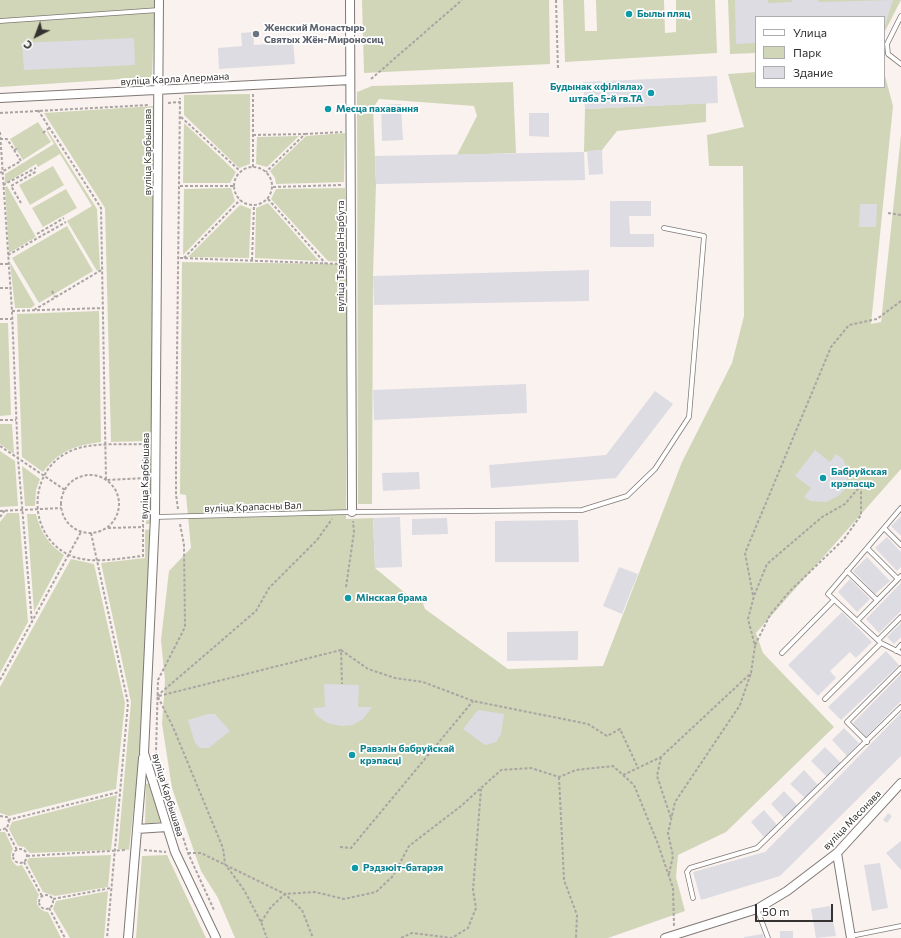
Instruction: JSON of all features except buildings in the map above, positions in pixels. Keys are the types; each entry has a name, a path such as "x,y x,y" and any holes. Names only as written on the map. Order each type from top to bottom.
{"street":[{"name":"вуліца Карбышава","path":"159,0 156,479 144,753 175,852 216,938"},
{"name":"вуліца Тэадора Нарбута","path":"350,0 352,512"},
{"name":"вуліца Карла Апермана","path":"0,98 350,80"},
{"path":"128,938 144,753"},
{"name":"вуліца Масонава","path":"665,938 674,937 757,909 787,891 837,853 901,783"},
{"path":"137,829 167,827"},
{"path":"837,853 851,937"}],"lane":[{"path":"0,21 159,10"},
{"path":"901,16 887,44 888,54 901,64"},
{"name":"вуліца Крапасны Вал","path":"155,517 337,512 582,510 627,496 655,470 689,417 704,236 664,228"},
{"path":"901,508 828,594 879,642 901,654"},
{"path":"884,528 901,545"},
{"path":"857,621 900,577 867,548"},
{"path":"847,571 877,600"},
{"path":"782,653 834,600"},
{"path":"825,699 901,617"},
{"path":"896,651 901,645"},
{"path":"867,742 847,722 901,668"},
{"path":"693,898 687,872 690,868 757,848 867,742 901,707"},
{"path":"757,909 768,938"},
{"path":"851,937 901,926"}],"path":[{"path":"371,79 462,0"},
{"path":"556,0 558,70"},
{"path":"253,91 253,167"},
{"path":"0,113 180,102"},
{"path":"38,110 101,208 106,480"},
{"path":"181,116 240,172"},
{"path":"43,132 49,128"},
{"path":"0,132 12,311 18,459 32,623"},
{"path":"253,135 347,132"},
{"path":"266,172 305,134"},
{"path":"0,139 7,139 21,161 2,173"},
{"path":"14,150 19,148"},
{"path":"253,167 260,168 266,172 273,186 268,199 262,203 254,205 240,200 236,195 234,186 240,172 253,167"},
{"path":"21,203 11,186 35,171 36,168"},
{"path":"4,185 35,171"},
{"path":"273,186 347,185"},
{"path":"180,186 234,186"},
{"path":"268,199 325,263"},
{"path":"184,258 240,200"},
{"path":"252,260 254,205"},
{"path":"888,213 901,215"},
{"path":"37,234 64,218"},
{"path":"8,256 65,222 61,220"},
{"path":"180,258 348,264"},
{"path":"0,264 8,264"},
{"path":"32,311 103,269"},
{"path":"0,288 10,288"},
{"path":"52,291 55,297"},
{"path":"754,596 745,553 831,347 848,325 877,319 901,301"},
{"path":"12,311 104,308"},
{"path":"0,319 12,319"},
{"path":"0,420 16,420"},
{"path":"143,444 143,556 88,560 69,554 56,545 44,532 37,509 39,488 52,465 66,454 82,447 106,446 143,444"},
{"path":"0,446 65,490"},
{"path":"107,528 116,518 120,506 117,493 106,480 98,476 86,475 74,480 65,490 61,508 66,521 81,532 91,533 107,528 155,528"},
{"path":"106,480 143,478 156,479"},
{"path":"669,875 673,856 668,833 676,802 740,705 751,673 755,646 770,615 789,592 844,539 860,515 861,485 845,504 822,517 767,564 754,596 748,619 755,646"},
{"path":"0,511 61,508"},
{"path":"0,517 5,510"},
{"path":"158,696 256,611 269,588 317,540 337,512"},
{"path":"346,587 354,532 352,512"},
{"path":"0,680 81,532"},
{"path":"91,533 128,703 107,938"},
{"path":"158,696 341,650 368,669 395,678 423,682 473,701 588,724 607,736 620,729 638,768"},
{"path":"341,650 342,684"},
{"path":"623,775 661,756 751,673"},
{"path":"158,696 223,848 225,864 244,890 261,922 267,938"},
{"path":"340,847 351,848 473,701"},
{"path":"661,756 657,776 671,819"},
{"path":"261,922 271,906 286,894 315,892 344,899 376,892 393,876 409,846 501,770 531,768 558,777 576,770 613,766 634,785 658,844 673,888 674,937"},
{"path":"558,777 564,880 577,916 576,938"},
{"path":"401,938 412,933 452,938 468,928 476,908 473,890 481,788"},
{"path":"8,820 119,792"},
{"path":"0,816 4,816 8,820"},
{"path":"8,820 6,829 17,850"},
{"path":"0,830 6,829"},
{"path":"27,856 114,852 135,849 201,853 286,894 302,910 313,938"},
{"path":"17,850 25,851 27,856"},
{"path":"17,850 13,854 14,859 18,863 24,862"},
{"path":"24,862 27,856"},
{"path":"24,862 42,896"},
{"path":"53,899 111,888"},
{"path":"42,896 49,895 53,899"},
{"path":"42,896 39,899 40,905 44,909 50,908 53,904 53,899"},
{"path":"50,908 65,938"}],"green space":[{"path":"0,0 155,0 152,77 0,87"},
{"path":"362,0 549,0 550,64 364,73"},
{"path":"563,0 584,0 585,31 597,31 596,0 664,0 665,33 676,32 676,0 715,0 717,53 565,62"},
{"path":"728,0 901,0 885,31 885,16 755,16 755,53 730,54"},
{"path":"755,72 755,88 885,88 885,76 893,106 871,324 881,322 901,135 901,469 756,633 763,653 834,727 726,832 678,855 676,877 685,911 608,938 235,938 218,898 201,871 172,788 162,724 165,681 161,640 169,571 191,548 186,495 180,494 182,262 347,264 346,519 373,518 375,568 410,597 421,598 425,609 508,669 603,666 682,462 732,363 744,316 743,166 709,166 707,135 744,127 728,74"},
{"path":"513,82 516,153 457,155 477,116 474,106 379,99 373,108 376,184 373,276 372,504 358,504 357,92 372,86"},
{"path":"250,94 250,164 239,168 184,115 184,95"},
{"path":"706,103 706,122 617,131 602,150 584,152 585,109"},
{"path":"154,106 153,476 146,476 145,441 111,442 105,208 44,113"},
{"path":"38,122 51,142 23,160 10,139"},
{"path":"184,123 236,172 230,183 183,183"},
{"path":"48,131 97,209 100,269 97,271 67,221 92,206 60,154 38,167 36,164 5,184 5,174 54,144 47,132"},
{"path":"345,133 344,182 276,184 275,178 270,171 306,136"},
{"path":"299,136 267,167 256,164 257,137"},
{"path":"53,166 64,185 30,205 19,185"},
{"path":"7,186 36,237 9,253 5,187"},
{"path":"231,188 235,201 183,255 184,189"},
{"path":"345,188 346,262 328,261 271,199 276,189"},
{"path":"66,189 77,208 43,227 32,208"},
{"path":"268,203 319,261 255,258 256,208"},
{"path":"240,205 251,209 249,258 188,257"},
{"path":"67,226 93,271 39,303 12,258"},
{"path":"10,262 35,305 31,308 15,308"},
{"path":"99,311 101,442 83,445 68,450 55,459 43,472 22,457 17,314"},
{"path":"0,323 8,323 11,415 0,416"},
{"path":"0,424 12,424 14,454 0,444"},
{"path":"0,451 15,461 18,506 0,507"},
{"path":"22,466 40,479 36,490 35,506 25,506"},
{"path":"146,479 153,479 152,524 146,524"},
{"path":"7,513 19,513 28,622 0,673 0,522"},
{"path":"27,514 36,514 40,527 46,538 64,555 34,612"},
{"path":"152,529 140,752 129,850 118,849 131,702 101,563 145,558 145,530"},
{"path":"71,559 94,564 125,703 116,789 9,816 0,813 0,687"},
{"path":"150,783 161,822 145,824 146,784"},
{"path":"117,795 111,850 30,853 24,847 18,846 9,829 12,822"},
{"path":"0,832 5,832 13,849 11,856 13,862 17,866 22,865 39,895 37,901 38,906 42,910 48,912 61,938 0,938"},
{"path":"111,855 108,887 55,896 43,892 27,862 29,858"},
{"path":"167,855 206,938 136,938 142,856"},
{"path":"108,891 104,938 70,938 53,909 56,901"}],"place":[{"name":"Былы пляц","path":"629,14"},
{"name":"Женский Монастырь Святых Жён-Мироносиц","path":"256,34"},
{"name":"Будынак «філіяла» штаба 5-й гв.ТА","path":"651,93"},
{"name":"Месца пахавання","path":"328,109"},
{"name":"Бабруйская крэпасць","path":"823,478"},
{"name":"Мінская брама","path":"348,598"},
{"name":"Равэлін бабруйскай крэпасці","path":"352,755"},
{"name":"Рэдзюіт-батарэя","path":"355,868"}]}
